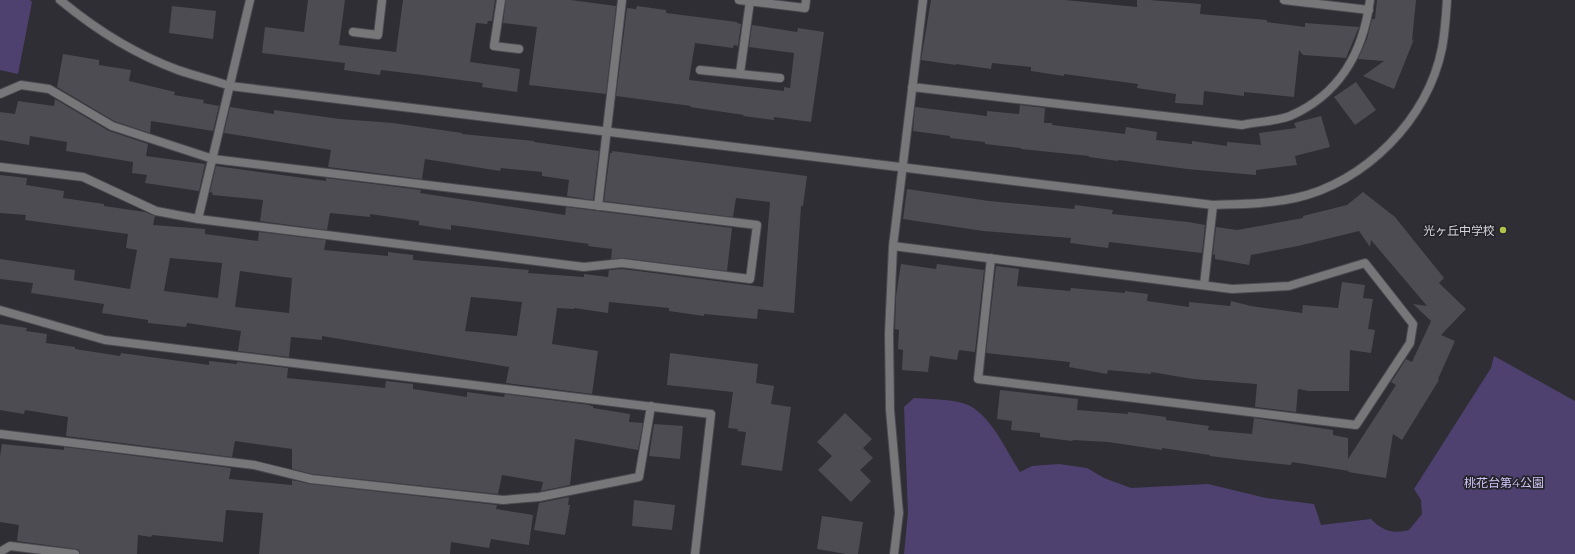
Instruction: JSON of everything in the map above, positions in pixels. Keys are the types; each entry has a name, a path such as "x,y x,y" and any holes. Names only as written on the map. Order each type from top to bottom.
{"street":[{"path":"60,0 108,36 142,54 177,70 230,86 1213,205 1257,204 1296,198 1323,189 1352,175 1375,158 1398,136 1421,103 1433,79 1442,49 1447,0"},
{"path":"198,219 250,0"},
{"path":"353,32 378,35 382,0"},
{"path":"501,0 494,46 519,49"},
{"path":"598,206 622,0"},
{"path":"739,0 805,8 806,0"},
{"path":"894,554 899,513 890,410 889,349 893,246 904,168 923,0"},
{"path":"1284,0 1369,10"},
{"path":"912,87 1242,125 1289,116 1318,100 1344,75 1358,50 1369,10 1370,0"},
{"path":"740,73 750,1"},
{"path":"700,70 780,78"},
{"path":"0,94 21,86 49,88 112,126 212,159 757,225 750,279 622,262 584,267 198,219 156,211 83,176 0,167"},
{"path":"1204,285 1213,205"},
{"path":"893,246 991,258 1204,285 1232,289 1289,286 1366,263 1413,324 1410,343 1356,425 978,379 991,258"},
{"path":"0,310 105,340 711,414 695,554"},
{"path":"0,434 254,465 311,479 503,500 539,497 639,477 651,406"},
{"path":"0,552 10,546 75,554"}],"green space":[{"path":"0,0 30,0 32,2 18,74 0,70"},
{"name":"桃花台第4公園","path":"1494,356 1575,401 1575,554 904,554 908,513 904,407 914,398 960,402 972,407 987,420 993,428 1020,472 1032,466 1059,464 1087,468 1104,478 1131,488 1208,484 1266,498 1314,504 1321,525 1371,519 1384,529 1398,532 1409,530 1422,514 1421,500 1414,489 1491,368"}],"building":[{"path":"308,0 345,0 339,45 396,52 403,0 495,0 492,21 488,21 487,24 476,23 470,62 520,69 517,92 482,87 483,83 423,75 381,70 380,75 344,70 345,63 262,53 265,27 304,32"},
{"path":"506,0 571,0 616,6 606,94 529,85 537,27 503,23"},
{"path":"931,0 1065,0 1137,7 1137,0 1149,0 1201,4 1200,14 1267,20 1267,22 1305,27 1305,23 1359,27 1346,58 1303,55 1299,50 1294,97 1244,92 1244,96 1204,91 1203,105 1175,103 1176,94 1137,88 1138,84 1031,71 1031,67 992,63 991,69 921,60"},
{"path":"1377,0 1416,0 1412,41 1414,39 1394,89 1363,76 1384,61 1358,59 1367,39 1372,19 1375,19"},
{"path":"172,6 216,11 213,39 169,33"},
{"path":"637,6 666,10 666,13 737,22 741,24 738,46 734,45 733,48 695,43 689,80 784,91 784,87 790,88 794,53 749,47 752,25 797,32 798,28 824,32 811,122 774,117 774,120 743,116 744,115 690,107 691,106 616,96 627,8 636,9"},
{"path":"63,54 99,60 99,65 131,70 129,81 175,92 174,95 204,100 203,103 219,106 213,131 151,121 150,133 114,121 57,87"},
{"path":"1356,82 1376,110 1355,125 1334,97"},
{"path":"55,99 109,131 148,144 146,156 205,164 199,191 145,183 147,175 132,173 133,162 66,151 67,142 30,136 29,145 0,140 0,112 15,114 18,101 54,106"},
{"path":"1020,105 1045,108 1044,123 1052,123 1052,125 1125,134 1126,127 1157,132 1156,140 1192,144 1192,141 1227,146 1227,142 1261,145 1259,133 1296,128 1294,123 1321,116 1330,147 1295,156 1297,165 1256,170 1256,175 1187,169 1021,149 913,131 915,107 987,116 987,111 1019,114"},
{"path":"230,107 274,114 274,110 340,119 393,123 462,134 534,141 599,151 593,200 567,196 569,180 542,176 542,172 501,168 500,171 425,159 422,179 328,167 331,150 224,133"},
{"path":"612,151 807,176 803,206 801,206 794,313 758,309 757,319 704,314 704,316 669,311 669,308 609,302 608,313 574,308 557,308 552,344 598,351 592,394 506,383 509,367 322,336 322,340 291,337 289,357 238,351 241,331 187,323 186,327 148,323 148,320 102,313 104,304 31,293 33,283 0,279 0,259 75,270 74,280 130,289 137,250 126,248 128,234 25,220 26,215 0,213 0,175 27,178 26,185 64,191 63,198 145,212 155,216 153,225 205,229 205,234 258,241 259,232 326,240 324,250 388,256 388,252 413,255 413,260 529,270 528,273 584,277 584,274 608,277 609,270 622,269 763,287 770,202 736,198 733,217 604,201 610,153 612,153","holes":["170,258 222,263 218,298 164,291","240,271 292,278 289,313 235,307","471,297 522,302 517,336 465,331"]},
{"path":"216,166 326,181 326,178 421,190 420,193 565,215 566,207 732,228 727,271 623,258 611,259 612,249 588,246 589,244 451,225 451,230 419,225 419,221 370,214 370,217 330,213 327,230 260,221 263,200 212,195 213,193 210,192"},
{"path":"907,189 989,201 1074,209 1075,205 1113,210 1112,214 1205,225 1202,253 1109,242 1108,248 1070,243 1071,238 983,231 903,219"},
{"path":"1363,192 1395,217 1444,278 1439,283 1466,309 1441,335 1455,341 1438,379 1439,380 1402,440 1393,434 1386,478 1292,462 1291,465 1210,456 1162,448 1162,450 1108,442 1072,441 1040,437 1040,433 1011,430 1012,421 997,419 1000,390 1078,399 1077,410 1128,414 1128,412 1166,417 1166,420 1209,426 1208,430 1252,434 1254,418 1333,430 1333,435 1348,438 1348,459 1396,385 1391,382 1406,359 1412,362 1431,321 1413,304 1427,306 1371,240 1370,247 1359,231 1298,246 1251,255 1249,265 1215,259 1215,255 1213,254 1216,227 1237,230 1303,218 1303,216 1347,205"},
{"path":"901,264 936,269 937,264 984,270 975,352 959,350 957,360 930,356 928,372 902,370 903,350 898,349 899,330 895,329 896,296"},
{"path":"996,266 1019,269 1017,286 1070,291 1071,288 1125,293 1125,291 1148,294 1147,301 1189,307 1189,302 1230,306 1231,301 1251,306 1302,313 1303,305 1338,308 1342,282 1365,285 1363,298 1373,299 1368,329 1375,330 1371,353 1350,350 1349,391 1309,391 1298,389 1296,412 1255,407 1257,384 1193,379 1151,372 1151,374 1108,370 1107,374 1069,367 1070,362 986,353"},
{"path":"0,324 27,328 26,331 47,334 46,343 120,356 121,353 209,365 209,361 237,364 237,362 288,368 287,378 385,388 386,381 413,384 413,389 467,397 467,392 504,397 505,394 590,405 593,406 593,408 630,414 629,422 643,423 638,450 575,439 570,485 541,491 543,482 502,475 498,494 312,474 292,469 292,449 235,441 232,457 66,436 68,417 25,410 24,414 0,410"},
{"path":"670,353 758,364 756,383 774,386 771,404 791,407 782,471 741,465 746,432 728,428 733,392 667,385"},
{"path":"845,413 872,439 863,448 873,458 860,470 871,481 851,502 818,470 832,456 817,442"},
{"path":"654,424 683,426 680,459 649,456"},
{"path":"2,444 64,450 64,447 231,468 229,479 292,485 292,480 310,484 497,505 496,509 533,515 529,545 491,539 489,548 451,542 450,554 259,554 263,513 226,510 223,542 138,535 137,554 80,554 79,550 76,549 17,541 19,525 0,522 0,456"},
{"path":"569,497 568,505 570,505 565,535 534,530 539,503"},
{"path":"634,500 675,505 672,530 632,526"},
{"path":"822,516 863,522 858,554 846,554 817,549"}],"place":[{"name":"光ヶ丘中学校","path":"1503,230"}]}
